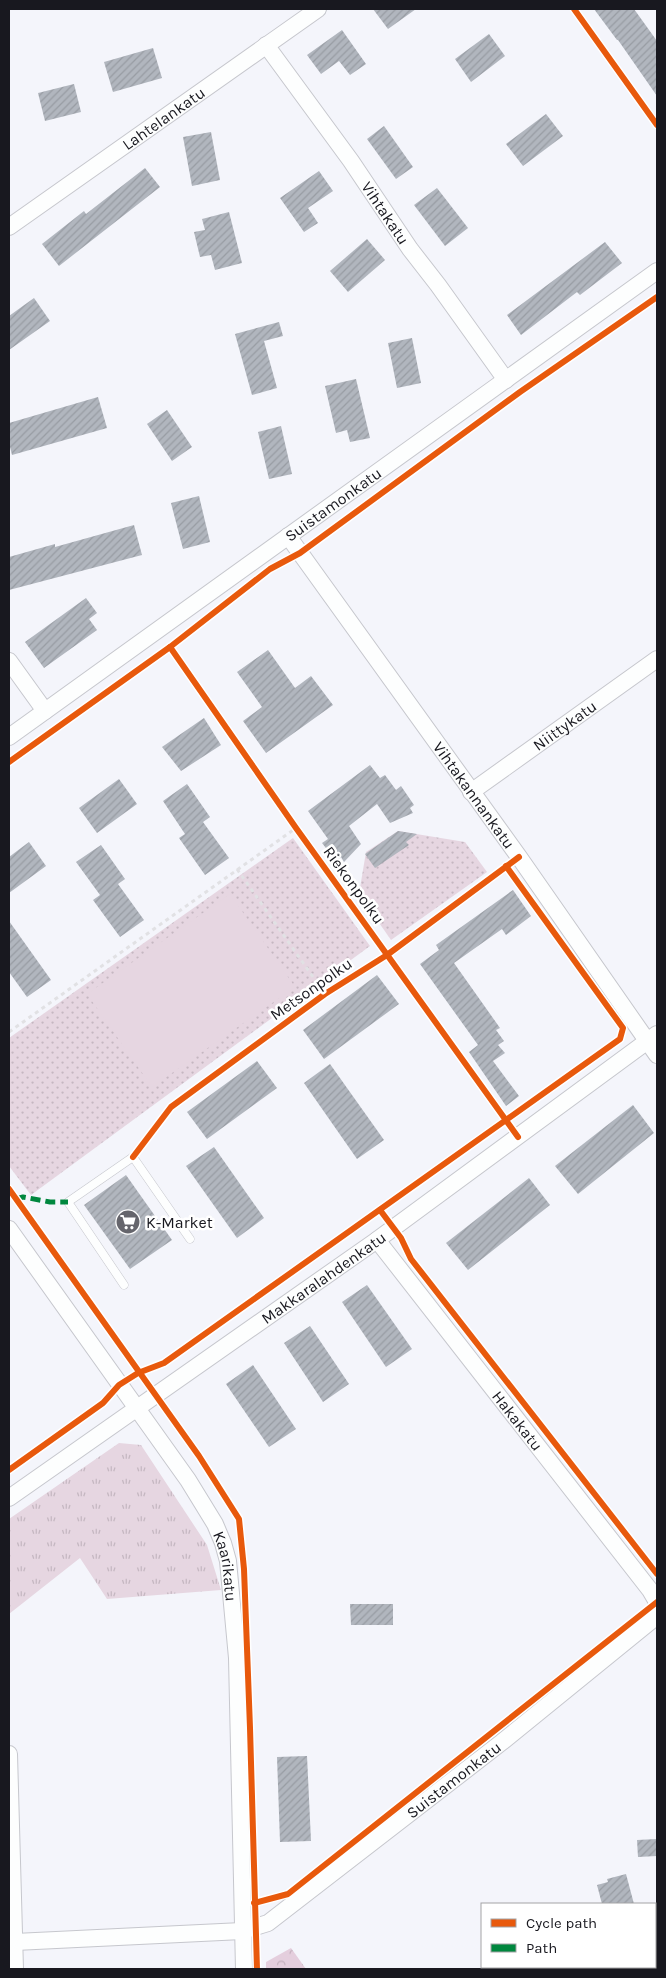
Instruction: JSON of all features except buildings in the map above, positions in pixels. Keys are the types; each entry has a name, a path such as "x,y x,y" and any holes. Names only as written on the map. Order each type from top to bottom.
{"street":[{"name":"Lahtelankatu","path":"9,227 318,9"},
{"name":"Vihtakatu","path":"266,45 350,161 410,249 506,380"},
{"name":"Suistamonkatu","path":"9,737 657,271"},
{"name":"Vihtakannankatu","path":"288,536 654,1044"},
{"name":"Niittykatu","path":"471,792 657,659"},
{"path":"9,661 45,711"},
{"name":"Makkaralahdenkatu","path":"9,1498 654,1044"},
{"name":"Kaarikatu","path":"9,1229 188,1480 206,1508 220,1536 228,1561 237,1658 244,1969"},
{"name":"Hakakatu","path":"377,1240 650,1590 657,1602"},
{"name":"Suistamonkatu","path":"15,1942 242,1931 268,1923 281,1915 502,1742 657,1616"},
{"path":"9,1754 15,1969"}],"lane":[{"path":"124,1285 68,1202 133,1157 190,1239"}],"path":[{"path":"290,820 301,836"},
{"path":"9,1032 296,828"},
{"path":"237,869 325,994"}],"green space":[{"path":"398,831 465,842 487,872 391,940 359,894 366,852"},
{"path":"293,838 370,946 31,1195 9,1166 9,1038"},
{"path":"230,894 295,987 152,1087 87,994"},
{"path":"119,1443 141,1445 207,1545 221,1590 107,1599 80,1558 9,1614 9,1519"},
{"path":"291,1948 306,1969 266,1969 266,1962"}],"marked path":[{"path":"16,1199 23,1197 50,1202 68,1202"}],"cycle path":[{"path":"574,9 657,125"},
{"path":"9,762 170,647 270,569 300,553 520,392 657,297"},
{"name":"Riekonpolku","path":"170,647 296,828 518,1137"},
{"name":"Metsonpolku","path":"133,1157 171,1107 325,994 387,955 519,857"},
{"path":"9,1470 103,1403 119,1385 138,1373 164,1363 620,1039 623,1028 506,866"},
{"path":"9,1189 199,1456 239,1519 244,1569 257,1969"},
{"path":"380,1210 401,1238 411,1259 657,1574"},
{"path":"254,1903 288,1894 657,1602"}],"place":[{"name":"K-Market","path":"128,1222"}]}
